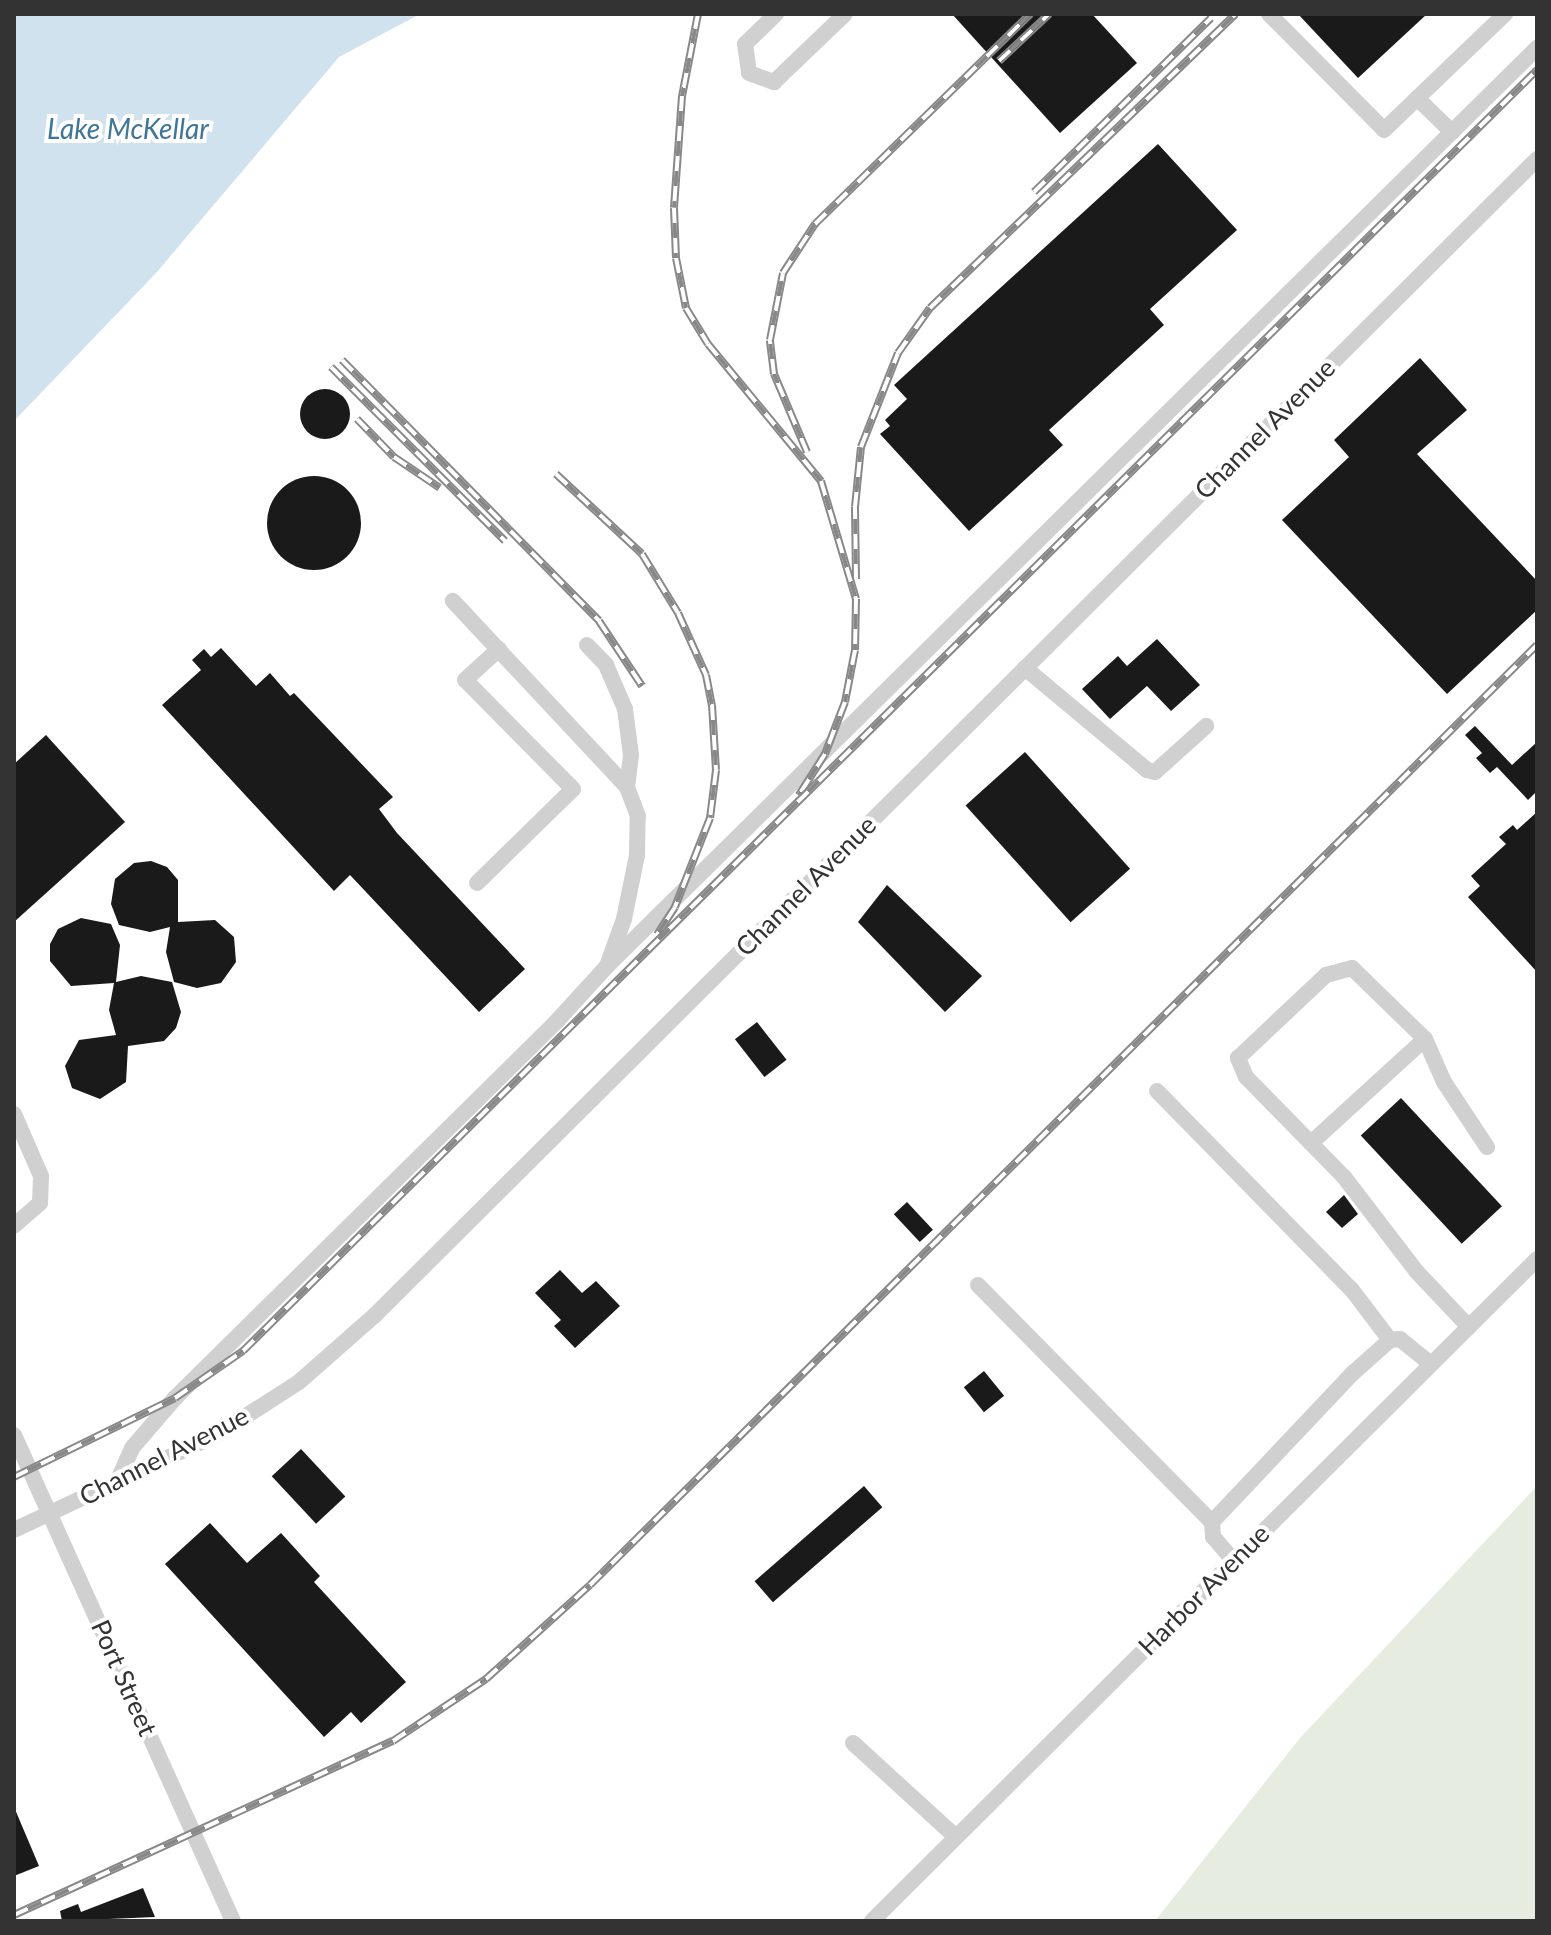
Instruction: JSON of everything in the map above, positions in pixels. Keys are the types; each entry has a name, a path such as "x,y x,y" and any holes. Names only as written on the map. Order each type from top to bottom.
{"street":[{"path":"776,14 745,44 749,73 774,82 845,14"},
{"path":"1269,14 1384,130 1505,14"},
{"path":"117,1482 132,1448 175,1398 607,966 1537,48"},
{"path":"1417,98 1452,132"},
{"name":"Channel Avenue","path":"14,1530 218,1434 299,1382 353,1334 1537,159"},
{"path":"453,601 627,787 638,816 637,855 624,919 607,966"},
{"path":"587,645 606,665 625,709 631,755 627,787"},
{"path":"477,883 573,789 465,680 499,649"},
{"path":"1025,668 1147,770 1155,772 1206,726"},
{"path":"1469,1327 1311,1143 1246,1077 1238,1058 1326,975 1352,968 1425,1039 1444,1082 1487,1147"},
{"path":"1311,1143 1425,1039"},
{"path":"1157,1091 1352,1290 1390,1340"},
{"path":"14,1114 41,1176 40,1203 14,1226"},
{"name":"Harbor Avenue","path":"872,1921 1537,1259"},
{"path":"978,1285 1212,1522 1213,1537 1234,1561"},
{"path":"1212,1522 1390,1340 1400,1339 1431,1364"},
{"name":"Port Street","path":"14,1435 233,1921"},
{"path":"853,1743 956,1837"}],"shaded area":[{"path":"1537,1486 1537,1921 1155,1921 1300,1738"}],"water":[{"name":"Lake McKellar","path":"14,14 420,14 339,57 156,273 14,421"}],"building":[{"path":"952,14 1092,14 1137,63 1060,133"},
{"path":"1298,14 1427,14 1358,78"},
{"path":"1158,144 1237,230 1150,309 1164,325 1049,430 1063,445 969,531 880,434 890,426 885,420 907,399 894,385"},
{"path":"1420,358 1467,410 1417,454 1537,581 1537,610 1447,694 1282,520 1349,457 1334,440"},
{"path":"325,389 343,396 350,414 343,432 325,439 307,432 300,414 307,396"},
{"path":"305,476 323,476 348,489 358,505 361,523 358,541 348,557 323,570 305,570 280,557 267,532 267,514 280,489"},
{"path":"1157,639 1200,685 1171,711 1147,686 1110,719 1082,689 1118,656 1127,666"},
{"path":"221,648 256,686 270,673 290,696 294,693 393,797 379,809 397,833 525,969 479,1012 350,875 334,891 162,705 201,670 192,660 204,649 211,657"},
{"path":"1475,726 1512,765 1537,742 1537,791 1528,800 1497,767 1490,773 1476,758 1482,753 1465,735"},
{"path":"46,735 125,822 14,922 14,764"},
{"path":"1025,752 1130,869 1071,922 966,806"},
{"path":"1537,812 1537,972 1468,897 1480,886 1471,876 1506,844 1499,837 1513,825 1517,830"},
{"path":"151,861 167,867 178,880 178,922 215,920 234,937 236,962 221,983 197,988 174,982 166,952 170,927 150,932 119,925 111,904 115,879 134,863"},
{"path":"887,885 982,976 945,1012 858,922"},
{"path":"81,918 111,924 120,945 116,982 141,976 172,982 181,1012 176,1028 164,1041 128,1046 126,1082 100,1099 72,1088 65,1066 79,1040 116,1035 109,1010 114,983 71,986 50,961 50,944 58,929"},
{"path":"757,1022 787,1060 764,1077 735,1039"},
{"path":"1401,1098 1502,1206 1462,1244 1361,1136"},
{"path":"1344,1195 1358,1214 1342,1228 1326,1212"},
{"path":"907,1202 933,1230 920,1242 894,1214"},
{"path":"560,1270 582,1293 596,1281 620,1306 575,1348 554,1326 561,1320 535,1293"},
{"path":"984,1371 1004,1396 984,1412 964,1387"},
{"path":"301,1449 345,1497 316,1524 272,1476"},
{"path":"864,1486 882,1507 773,1602 755,1581"},
{"path":"210,1523 247,1563 281,1533 320,1576 314,1582 406,1682 361,1723 351,1712 324,1737 165,1564"},
{"path":"14,1807 39,1866 14,1876"},
{"path":"143,1888 155,1917 62,1921 60,1911 78,1904 81,1912"}],"railway":[{"path":"698,14 682,96 674,208 676,258 686,308 708,344 821,481 856,599 855,650 845,702 825,754 799,795"},
{"path":"807,452 774,374 770,340 783,273 815,224 1030,14"},
{"path":"999,61 1049,14"},
{"path":"856,579 855,507 861,447 898,353 930,308 1236,14"},
{"path":"1034,192 1211,18"},
{"path":"14,1477 175,1398 243,1351 1537,70"},
{"path":"342,360 599,621 642,686"},
{"path":"331,367 505,541"},
{"path":"357,419 394,457 440,488"},
{"path":"556,474 642,554 678,613 706,675 712,705 716,770 710,818 675,907 657,935"},
{"path":"14,1915 393,1741 486,1679 590,1585 1537,645"}]}
